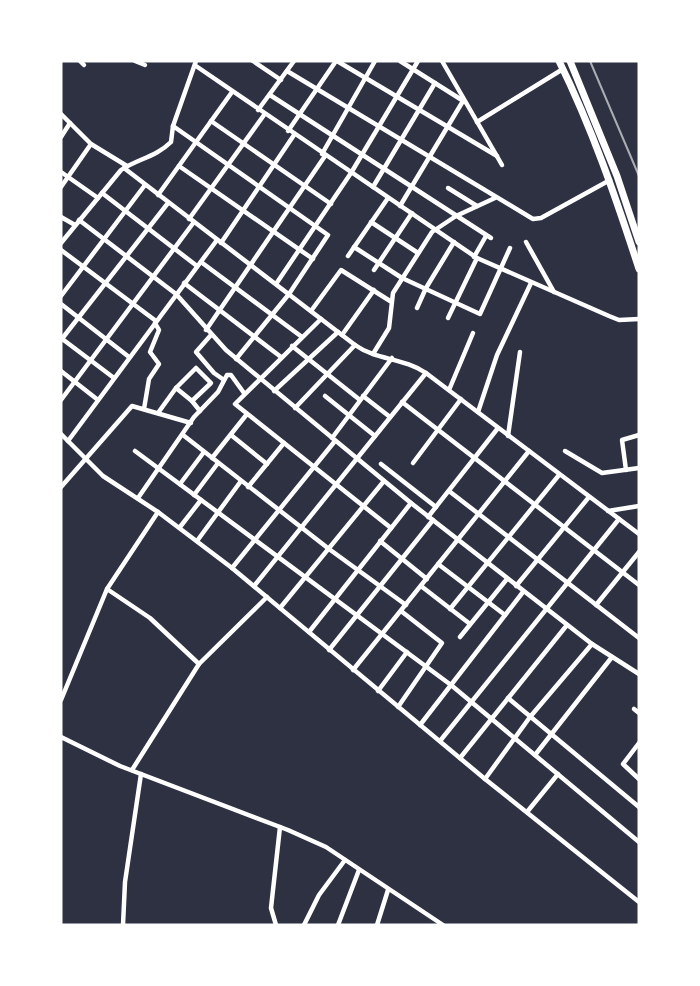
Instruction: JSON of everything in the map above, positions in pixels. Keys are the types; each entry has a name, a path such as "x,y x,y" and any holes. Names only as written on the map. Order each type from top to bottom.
{"main road":[{"path":"559,61 610,180 639,269"},
{"path":"570,61 617,176 639,242"}],"street":[{"path":"135,61 145,65"},
{"path":"252,61 281,80"},
{"path":"258,110 294,61"},
{"path":"288,131 336,61 497,156"},
{"path":"206,330 305,186 375,61"},
{"path":"400,61 465,101"},
{"path":"276,284 351,173 418,61"},
{"path":"442,61 502,165"},
{"path":"61,243 125,167 155,155 166,147 174,137 173,126 196,64 264,115 435,228 476,258 555,294 619,320 639,319"},
{"path":"477,122 563,69"},
{"path":"287,71 531,218 541,218 610,180"},
{"path":"373,187 435,83"},
{"path":"158,195 232,92"},
{"path":"270,94 489,237 476,258 448,318"},
{"path":"400,206 465,101"},
{"path":"61,114 91,144 125,167 168,203 355,345 373,354 412,365 426,373 639,534"},
{"path":"61,400 174,249 211,188 264,115"},
{"path":"211,121 331,204"},
{"path":"62,135 70,124"},
{"path":"173,126 328,236 289,294 236,359"},
{"path":"68,441 184,283 243,210 294,135"},
{"path":"61,187 91,144"},
{"path":"179,166 313,259"},
{"path":"61,172 98,198"},
{"path":"61,296 145,185"},
{"path":"448,188 477,206"},
{"path":"102,193 197,266"},
{"path":"348,256 388,198"},
{"path":"373,354 389,328 390,301 402,278 435,228 495,198"},
{"path":"114,378 62,339 168,203"},
{"path":"374,270 412,213"},
{"path":"61,216 75,225"},
{"path":"79,220 176,294 206,330 236,359 333,440 523,592 592,644 639,674"},
{"path":"371,222 418,253"},
{"path":"417,308 426,288 454,242"},
{"path":"526,242 555,294"},
{"path":"354,247 402,278 479,314 482,313 502,271 510,248"},
{"path":"61,250 156,322 160,330 150,352 159,364 149,379 144,409"},
{"path":"201,262 302,337"},
{"path":"311,311 338,272 343,270 390,301"},
{"path":"184,283 281,357"},
{"path":"478,412 497,355 531,283"},
{"path":"274,391 340,334 374,290"},
{"path":"61,304 129,357"},
{"path":"321,319 258,379 235,404 390,528"},
{"path":"449,390 473,333"},
{"path":"211,335 196,351 212,370 224,380"},
{"path":"295,408 355,345"},
{"path":"292,346 328,374 390,417"},
{"path":"508,436 520,352"},
{"path":"232,568 314,467 349,415 392,358"},
{"path":"158,413 176,388 193,370 197,369 211,383 192,401"},
{"path":"61,371 98,400"},
{"path":"254,586 426,373"},
{"path":"138,498 200,411 214,397 227,375 230,375 244,393"},
{"path":"176,388 192,401 200,411"},
{"path":"325,396 375,436"},
{"path":"413,463 461,399"},
{"path":"402,402 639,585"},
{"path":"61,488 128,410 134,406 191,423"},
{"path":"212,458 247,414"},
{"path":"329,650 402,558 431,518 436,507 498,428"},
{"path":"61,434 103,476 180,527 232,568 485,779 639,902"},
{"path":"183,435 301,528 406,605"},
{"path":"231,435 267,464"},
{"path":"626,470 622,440 639,435"},
{"path":"248,487 284,443"},
{"path":"135,451 408,652 492,718 639,842"},
{"path":"565,451 598,472 606,473 639,468"},
{"path":"180,484 204,452"},
{"path":"353,670 529,452"},
{"path":"194,495 218,463"},
{"path":"382,464 436,507"},
{"path":"450,608 559,474"},
{"path":"197,541 240,481"},
{"path":"280,608 384,481"},
{"path":"449,491 639,638"},
{"path":"516,586 589,497"},
{"path":"180,527 201,500"},
{"path":"309,632 411,503"},
{"path":"608,511 639,506"},
{"path":"61,700 107,589 158,512"},
{"path":"440,741 619,519"},
{"path":"380,541 427,579"},
{"path":"596,606 639,552"},
{"path":"438,564 505,615"},
{"path":"460,637 507,579"},
{"path":"421,586 470,624"},
{"path":"107,589 150,618 200,664"},
{"path":"420,725 523,592"},
{"path":"132,770 200,664 267,597"},
{"path":"398,707 441,646 441,641 401,611"},
{"path":"460,758 567,625"},
{"path":"485,779 530,717 592,644"},
{"path":"378,691 408,652"},
{"path":"535,754 612,657"},
{"path":"508,698 639,806"},
{"path":"634,709 639,712"},
{"path":"61,737 108,761 280,827 326,848 443,925"},
{"path":"639,743 624,762 624,768 639,778"},
{"path":"123,925 125,882 141,774"},
{"path":"527,812 558,774"},
{"path":"276,925 271,908 280,827"},
{"path":"304,925 319,895 345,860"},
{"path":"338,925 359,870"},
{"path":"377,925 388,890"}],"railway":[{"path":"590,61 639,176"}]}
